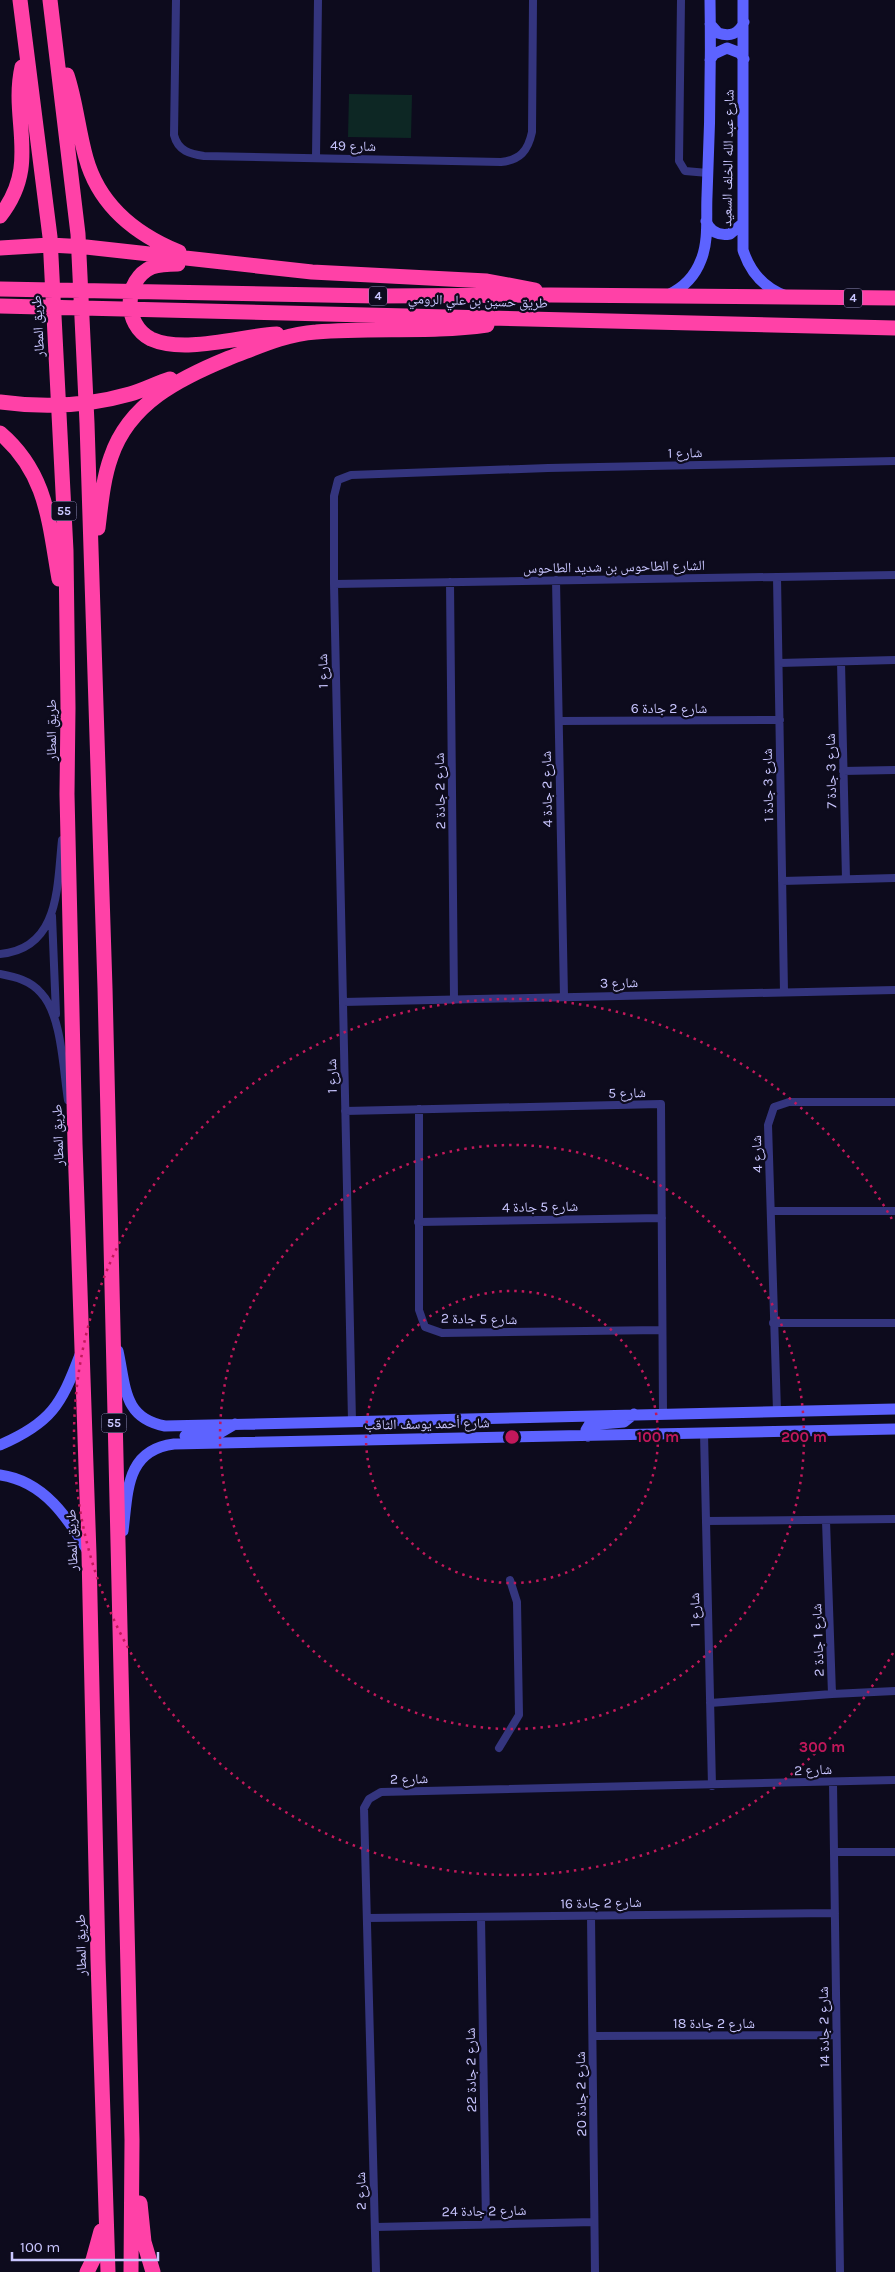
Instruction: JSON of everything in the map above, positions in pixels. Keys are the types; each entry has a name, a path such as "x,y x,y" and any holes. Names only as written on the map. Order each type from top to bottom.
{"highway":[{"name":"طريق المطار","path":"20,0 50,245 66,551 67,794 74,1144 89,1554 103,2164 108,2272"},
{"name":"55","path":"50,0 79,246 93,574 106,988 132,2140 131,2272"},
{"path":"57,48 72,92 89,168 103,195 124,219 146,237 196,259"},
{"path":"0,216 16,188 22,162 23,134 20,88 26,54"},
{"path":"0,248 50,245 79,246 312,272 487,281 519,286 550,295"},
{"path":"196,259 184,264 165,264 151,267 136,282 129,302 132,317 139,329 150,338 164,343 185,344 258,336 337,331 449,329 520,318"},
{"path":"0,280 6,300 0,317"},
{"name":"طريق حسين بن علي الرومي","path":"0,289 424,297 550,295 895,298"},
{"name":"طريق حسين بن علي الرومي","path":"0,306 895,328"},
{"path":"0,402 26,406 59,405 131,394 295,334"},
{"path":"93,574 104,485 116,443 132,418 149,402 193,372"},
{"path":"0,432 27,462 42,490 66,618"},
{"path":"132,2140 144,2242 153,2272"},
{"path":"87,2272 100,2236 103,2164"}],"street":[{"name":"شارع 49","path":"176,0 174,135 179,147 193,154 204,156 501,162 512,161 530,146 532,132 534,0"},
{"path":"316,157 318,0"},
{"path":"681,0 679,161 685,171 708,173"},
{"name":"شارع عبد الله الخلف السعيد","path":"665,296 680,288 697,269 704,248 708,173 710,0"},
{"name":"شارع عبد الله الخلف السعيد","path":"743,0 743,250 753,273 772,290 787,296"},
{"path":"710,24 718,33 731,35 737,32 744,22"},
{"path":"710,60 714,54 727,48 740,53 744,58"},
{"path":"706,221 711,230 720,235 730,234 742,224"},
{"name":"شارع 1","path":"352,1421 334,584 335,487 338,480 351,475 548,468 895,461"},
{"name":"الشارع الطاحوس بن شديد الطاحوس","path":"334,584 895,575"},
{"name":"شارع 3 جادة 1","path":"777,577 784,992"},
{"name":"شارع 2 جادة 4","path":"556,580 564,997"},
{"name":"شارع 2 جادة 2","path":"450,582 454,1000"},
{"path":"779,663 895,660"},
{"name":"شارع 3 جادة 7","path":"841,662 846,879"},
{"name":"شارع 2 جادة 6","path":"558,721 780,720"},
{"path":"844,771 895,770"},
{"path":"67,794 52,916 56,1027 74,1144"},
{"path":"782,881 895,878"},
{"path":"0,954 24,948 37,940 52,916"},
{"path":"0,974 19,978 42,993 50,1008 56,1027"},
{"name":"شارع 3","path":"343,1002 895,990"},
{"name":"شارع 4","path":"777,1411 768,1125 774,1107 789,1102 895,1102"},
{"name":"شارع 5","path":"346,1111 661,1104 663,1413"},
{"name":"شارع 5 جادة 2","path":"419,1109 419,1310 424,1327 442,1333 662,1330"},
{"path":"772,1211 895,1211"},
{"name":"شارع 5 جادة 4","path":"418,1222 662,1218"},
{"name":"شارع أحمد يوسف الثاقب","path":"112,1319 129,1402 143,1419 165,1426 895,1408"},
{"path":"773,1323 895,1323"},
{"path":"0,1445 23,1435 48,1417 67,1391 82,1351"},
{"path":"588,1436 586,1430 593,1423 624,1422 634,1414"},
{"path":"174,1444 183,1437 218,1434 235,1424"},
{"name":"شارع أحمد يوسف الثاقب","path":"118,1573 129,1482 133,1471 148,1452 162,1445 895,1429"},
{"name":"شارع 1","path":"704,1433 712,1786"},
{"path":"0,1475 14,1477 45,1494 69,1520 89,1554"},
{"path":"706,1521 895,1519"},
{"name":"شارع 1 جادة 2","path":"826,1521 832,1694 895,1691"},
{"path":"499,1748 519,1714 517,1602 510,1580"},
{"path":"710,1703 832,1694"},
{"name":"شارع 2","path":"376,2272 364,1808 369,1799 381,1792 712,1786 895,1780"},
{"name":"شارع 2 جادة 14","path":"833,1782 840,2272"},
{"path":"834,1852 895,1852"},
{"name":"شارع 2 جادة 16","path":"367,1918 835,1913"},
{"name":"شارع 2 جادة 20","path":"591,1916 595,2272"},
{"name":"شارع 2 جادة 22","path":"481,1917 486,2223"},
{"name":"شارع 2 جادة 18","path":"592,2036 836,2034"},
{"name":"شارع 2 جادة 24","path":"375,2226 594,2222"}],"green space":[{"path":"349,94 412,95 411,138 348,137"}]}
